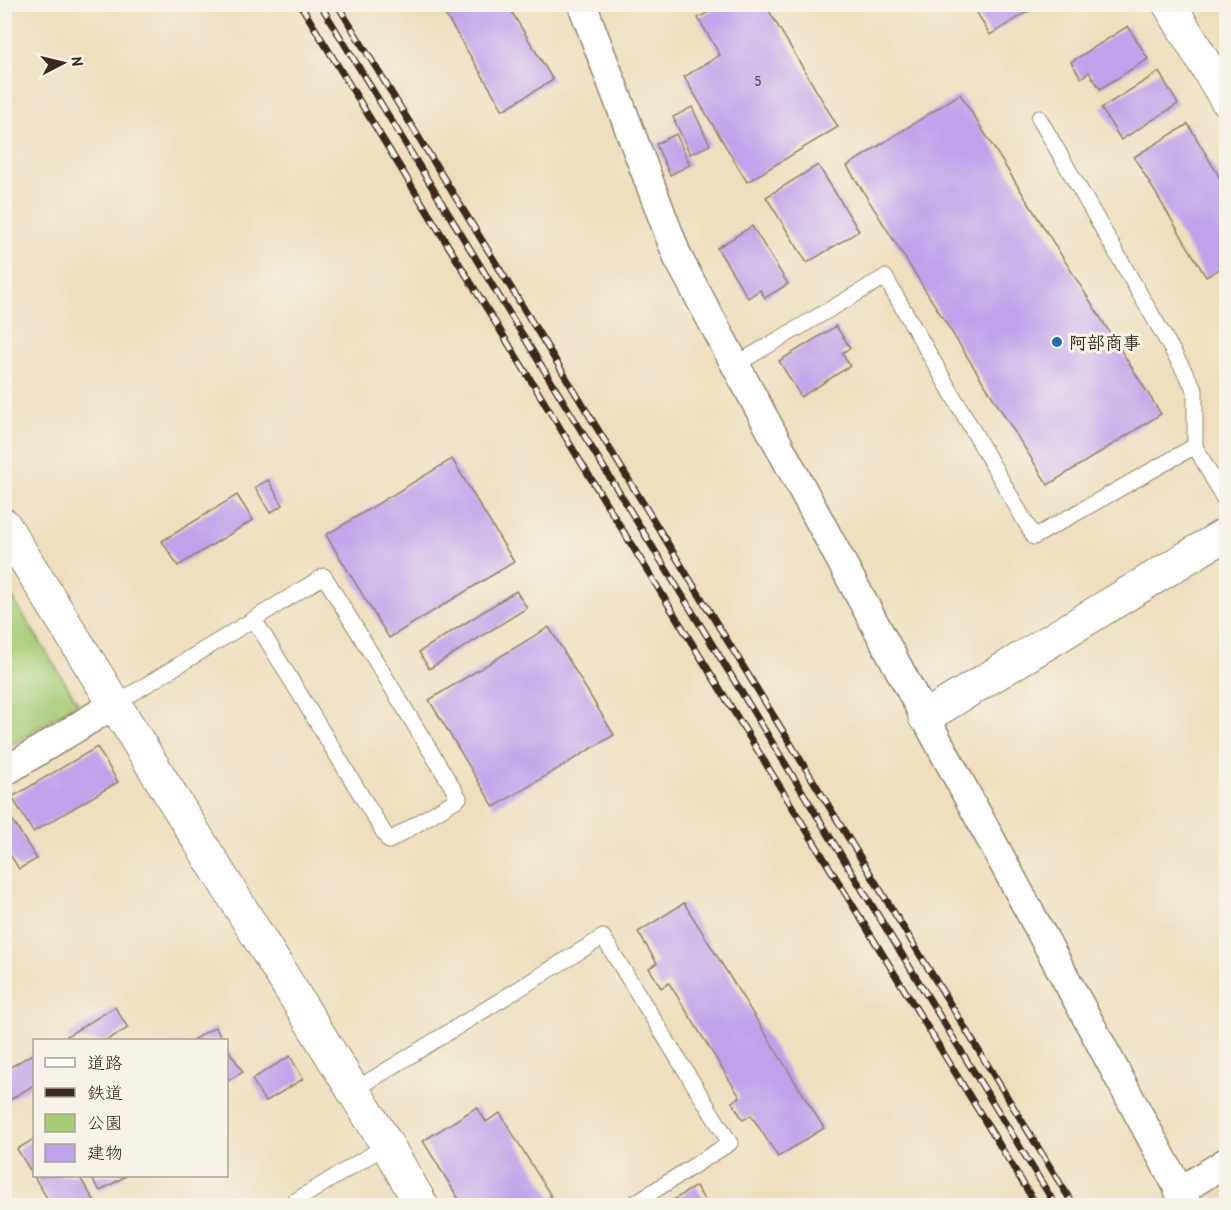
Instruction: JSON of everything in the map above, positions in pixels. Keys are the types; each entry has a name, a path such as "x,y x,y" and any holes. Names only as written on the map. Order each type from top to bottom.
{"street":[{"path":"582,4 678,258 1183,1199 1227,1162"},
{"path":"1169,4 1227,99"},
{"path":"4,525 387,1145 422,1206"},
{"path":"925,717 1227,534"},
{"path":"4,772 115,704"}],"lane":[{"path":"1040,118 1195,390 1195,446 1227,503"},
{"path":"735,365 885,277 1034,537 1195,446"},
{"path":"115,704 324,576 459,798 389,841 254,619"},
{"path":"353,1091 603,937 730,1143 630,1206"},
{"path":"287,1206 387,1145"}],"green space":[{"path":"4,584 78,703 5,749 4,749"}],"building":[{"path":"439,4 507,4 553,80 503,110"},
{"path":"721,4 765,4 838,127 747,182 684,77 720,55 698,18"},
{"path":"972,4 1040,4 990,35"},
{"path":"1128,26 1148,59 1100,89 1089,72 1081,78 1071,62"},
{"path":"1159,72 1178,104 1121,140 1101,108"},
{"path":"960,94 1161,414 1048,485 847,166"},
{"path":"692,107 710,145 690,154 673,117"},
{"path":"1188,124 1226,188 1226,265 1206,277 1134,157"},
{"path":"676,134 690,165 670,175 656,144"},
{"path":"818,165 859,231 807,263 766,197"},
{"path":"752,226 788,284 765,298 760,290 748,298 717,248"},
{"path":"836,326 850,348 842,353 850,366 801,397 779,361"},
{"path":"1226,326 1226,339 1221,330"},
{"path":"452,459 514,562 389,638 326,535"},
{"path":"268,480 283,505 270,513 255,487"},
{"path":"237,495 253,520 178,566 162,541"},
{"path":"516,591 527,608 429,669 419,652"},
{"path":"549,627 614,735 494,807 429,700"},
{"path":"97,747 118,782 33,832 12,797"},
{"path":"4,807 37,859 19,869 6,848 4,849"},
{"path":"684,903 824,1128 778,1157 751,1115 743,1120 732,1102 740,1097 669,983 661,988 649,968 657,963 638,932"},
{"path":"115,1007 128,1028 109,1039 69,1039 67,1036"},
{"path":"215,1027 222,1039 194,1039"},
{"path":"228,1049 243,1072 228,1081"},
{"path":"33,1054 33,1086 8,1101 4,1095 4,1071"},
{"path":"290,1056 303,1079 265,1102 252,1079"},
{"path":"477,1107 486,1122 500,1113 551,1196 540,1206 463,1206 423,1141"},
{"path":"33,1140 33,1175 17,1149"},
{"path":"34,1177 80,1177 97,1205 52,1206"},
{"path":"91,1177 124,1177 100,1191"},
{"path":"696,1186 706,1203 703,1206 663,1206"}],"railway":[{"path":"300,4 1037,1206"},
{"path":"320,4 1056,1206"},
{"path":"337,4 1074,1206"}],"place":[{"name":"阿部商事","path":"1057,342"}]}
